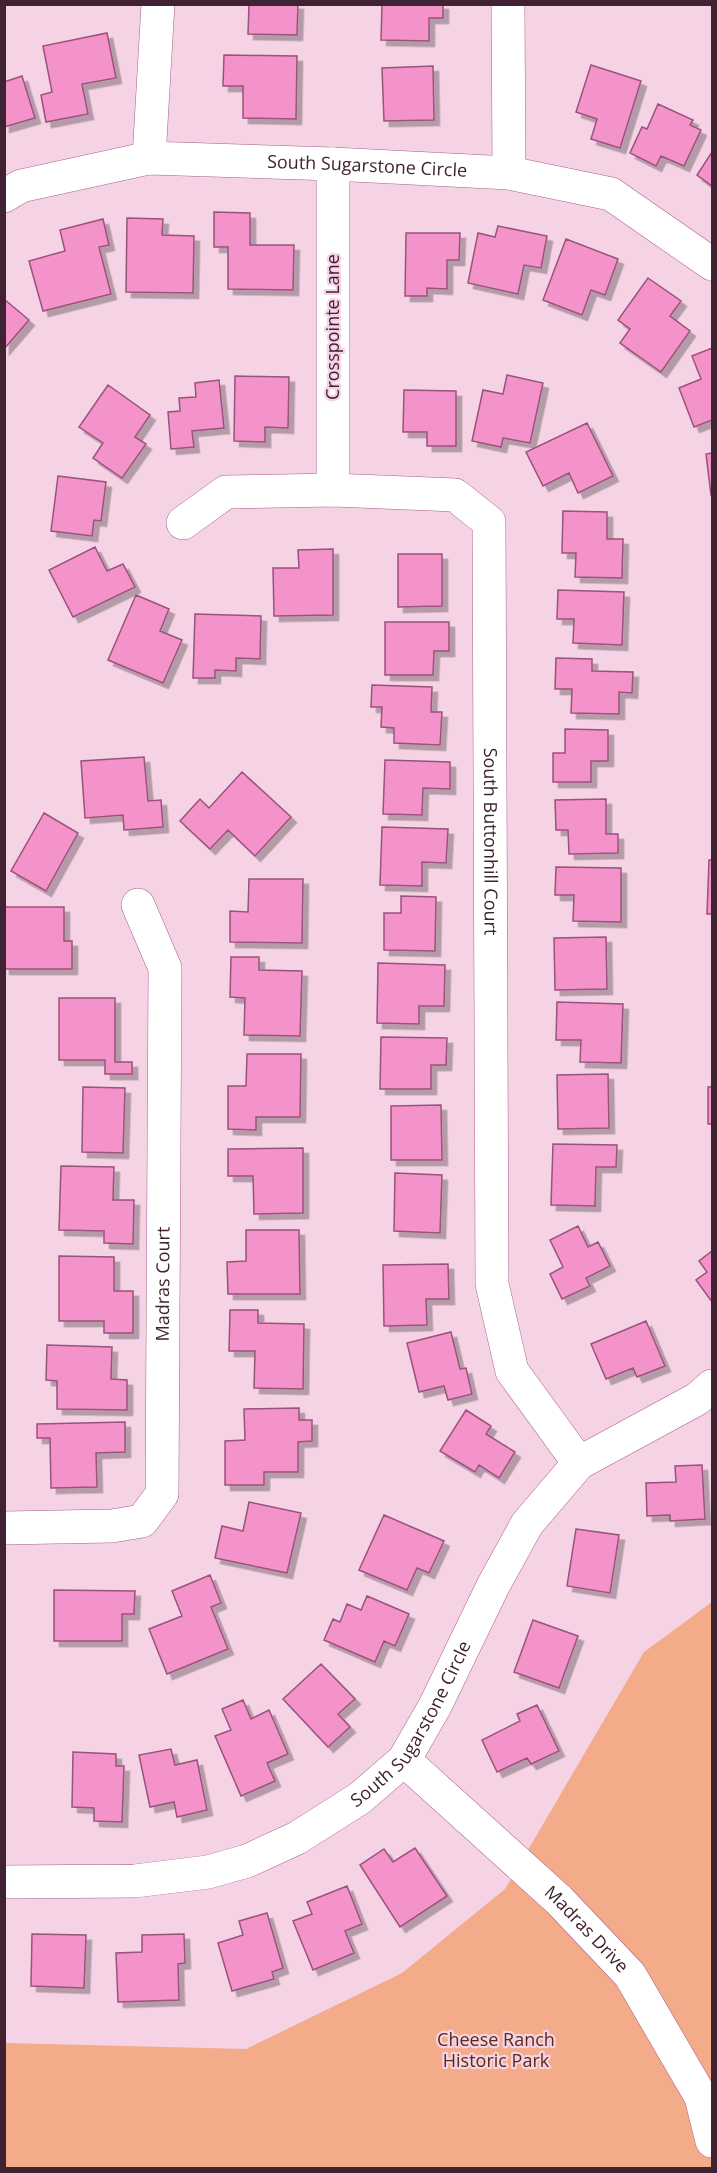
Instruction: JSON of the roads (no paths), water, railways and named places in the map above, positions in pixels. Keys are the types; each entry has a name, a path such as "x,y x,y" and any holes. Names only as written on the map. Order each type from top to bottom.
{"street":[{"path":"149,158 158,4"},
{"path":"508,4 509,173"},
{"name":"South Sugarstone Circle","path":"4,196 21,186 149,158 509,173 611,194 712,264"},
{"name":"Crosspointe Lane","path":"333,164 333,490"},
{"name":"South Buttonhill Court","path":"183,523 226,492 333,490 455,495 489,522 492,1284 512,1371 579,1463"},
{"name":"Madras Court","path":"4,1528 112,1526 142,1521 162,1494 165,968 138,905"},
{"name":"South Sugarstone Circle","path":"4,1882 135,1881 208,1872 247,1861 297,1838 360,1798 404,1760 435,1706 493,1586 527,1524 579,1463 697,1398 712,1386"},
{"name":"Madras Drive","path":"404,1760 559,1900 630,1975 701,2097 712,2141"}],"park label":[{"name":"Cheese Ranch Historic Park","path":"496,2050"}]}
